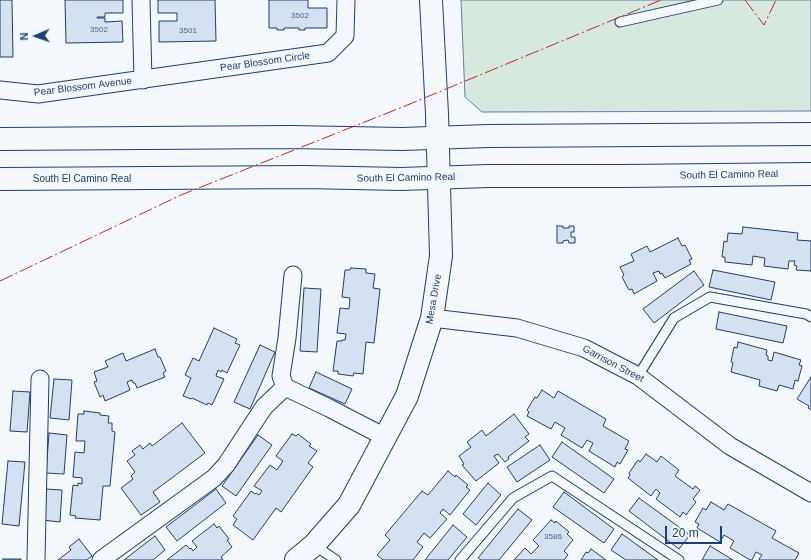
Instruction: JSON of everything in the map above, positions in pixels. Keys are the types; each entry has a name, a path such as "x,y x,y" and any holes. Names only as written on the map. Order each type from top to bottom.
{"main road":[{"name":"Mesa Drive","path":"296,560 314,545 350,505 407,396 432,318 441,256 431,0"},
{"path":"0,139 291,137 437,138 488,136 811,134"},
{"name":"South El Camino Real","path":"0,179 304,177 401,179 488,176 811,174"}],"street":[{"path":"141,0 143,80"},
{"name":"Pear Blossom Circle","path":"143,80 328,53 345,36 346,0"},
{"name":"Pear Blossom Avenue","path":"0,90 38,94 143,80"},
{"path":"293,275 287,338 281,376 284,387 329,408 385,438"},
{"name":"Garrison Street","path":"432,318 517,328 584,348 638,376 730,446 811,493"},
{"path":"36,560 40,378"},
{"path":"101,560 214,478 226,464 264,407 284,387"}],"lane":[{"path":"620,22 718,0"},
{"path":"638,376 674,318 710,297 806,314 811,317"},
{"path":"460,560 513,498 552,476 679,560"},
{"path":"314,545 336,560"}],"shaded area":[{"path":"461,0 811,0 811,111 482,112 465,97"}],"building":[{"path":"0,0 12,0 13,57 0,57"},
{"path":"65,0 123,0 123,13 105,13 105,17 97,18 105,18 105,22 122,21 123,42 66,43"},
{"path":"158,0 215,0 216,41 159,42 159,21 177,21 177,13 158,13"},
{"path":"269,0 308,0 308,8 327,8 327,28 305,28 305,30 299,30 299,28 284,28 284,30 277,30 277,28 269,28"},
{"path":"557,226 569,228 569,226 574,226 574,232 571,232 571,237 575,237 575,243 569,243 568,240 563,241 563,243 557,243"},
{"path":"743,227 798,233 797,240 811,241 811,271 796,270 797,266 794,265 795,261 789,261 788,269 764,266 765,258 753,256 752,265 725,262 725,257 722,257 724,241 727,242 728,233 742,234"},
{"path":"678,238 682,246 685,245 692,259 689,260 691,264 665,278 659,271 653,273 657,281 634,294 632,289 629,290 622,277 624,275 620,267 634,261 631,254 647,246 650,252"},
{"path":"351,268 366,269 366,273 375,274 373,288 380,289 374,343 366,342 363,374 354,373 353,376 338,374 338,371 333,371 337,341 345,340 346,334 337,333 340,308 349,309 350,298 342,297 345,270 350,270"},
{"path":"713,270 775,282 771,300 709,287"},
{"path":"694,271 704,285 654,323 643,309"},
{"path":"304,288 321,289 317,352 300,351"},
{"path":"719,312 787,326 783,343 716,329"},
{"path":"214,328 237,339 235,343 240,345 227,373 222,370 221,372 218,370 216,376 224,379 212,405 208,403 207,405 192,398 183,396 191,378 185,375 193,358 199,361"},
{"path":"738,342 767,350 766,355 768,356 768,360 772,361 774,352 801,360 799,365 802,366 798,381 795,380 793,389 779,385 777,391 759,386 760,380 731,372 734,347 737,348"},
{"path":"260,345 275,352 250,409 234,402"},
{"path":"155,349 166,371 163,373 165,377 137,388 132,380 127,382 130,390 105,401 103,395 100,397 94,382 97,381 94,372 108,367 105,361 123,353 126,361"},
{"path":"316,372 352,389 345,404 309,388"},
{"path":"811,377 811,410 808,408 809,406 797,399"},
{"path":"54,379 72,380 69,420 50,418"},
{"path":"542,390 554,398 558,391 606,419 603,426 629,441 625,449 628,450 620,464 617,462 615,467 589,451 593,443 587,440 582,448 561,435 565,428 555,422 551,429 527,416 529,412 527,410 535,397 537,398"},
{"path":"13,391 30,392 27,432 10,431"},
{"path":"84,411 109,416 108,423 112,423 112,431 115,432 110,486 103,486 100,520 75,518 76,516 70,515 73,485 78,486 78,483 82,484 82,478 73,477 75,452 84,453 85,441 76,441 78,414 84,414"},
{"path":"514,414 529,434 525,437 529,441 508,457 509,459 505,462 498,454 494,456 499,463 476,481 462,465 464,464 459,456 471,447 467,442 482,430 486,436"},
{"path":"182,423 205,453 153,492 160,502 141,515 121,488 133,479 131,476 135,472 127,461 135,455 132,451 140,445 143,449 150,443 152,446"},
{"path":"49,433 67,435 64,474 46,473"},
{"path":"292,434 296,436 298,434 311,444 309,446 317,451 308,463 313,467 281,512 276,508 253,540 233,525 237,519 233,516 251,491 259,495 262,491 254,486 270,465 277,470 283,461 276,456"},
{"path":"258,435 272,445 236,496 222,486"},
{"path":"562,442 614,479 604,493 552,457"},
{"path":"540,445 550,460 517,482 507,467"},
{"path":"646,454 657,462 661,456 679,470 675,476 693,489 695,486 700,490 693,499 696,502 686,515 683,512 680,517 656,499 660,493 656,489 651,496 628,478 630,475 629,473 638,460 640,462"},
{"path":"8,461 25,462 19,526 2,524"},
{"path":"448,471 455,477 456,475 468,485 466,487 470,490 450,515 443,509 440,513 447,519 430,538 424,533 417,542 423,547 413,560 383,560 377,555 390,540 385,535 422,491 428,495"},
{"path":"488,483 501,495 476,525 463,514"},
{"path":"45,489 62,490 60,522 42,520"},
{"path":"216,489 226,503 177,541 166,527"},
{"path":"564,492 614,529 604,543 553,507"},
{"path":"639,498 690,535 679,549 629,511"},
{"path":"711,502 724,510 728,504 776,531 772,538 799,553 795,560 760,560 759,559 762,555 756,552 752,560 750,560 730,548 734,541 724,535 720,542 697,528 699,524 695,522 703,508 706,510"},
{"path":"518,509 532,520 499,560 481,560 478,558"},
{"path":"551,520 555,523 556,521 569,532 567,534 573,540 564,551 568,555 564,560 514,560 525,548 531,554 539,546 533,540"},
{"path":"214,524 217,528 219,526 229,539 227,540 232,547 221,557 223,560 167,560 186,545 193,551 197,547 192,541"},
{"path":"453,525 467,537 448,560 425,560"},
{"path":"622,534 658,560 626,560 611,550"},
{"path":"155,536 165,550 153,560 124,560"},
{"path":"79,539 92,556 87,560 58,560 71,550 69,547"},
{"path":"710,546 733,560 702,560"},
{"path":"591,549 606,560 581,560 586,552 588,553"},
{"path":"21,559 21,560 3,560"}],"power":[{"path":"0,281 181,195 405,106 661,0"},
{"path":"745,0 764,25 776,0"}]}
